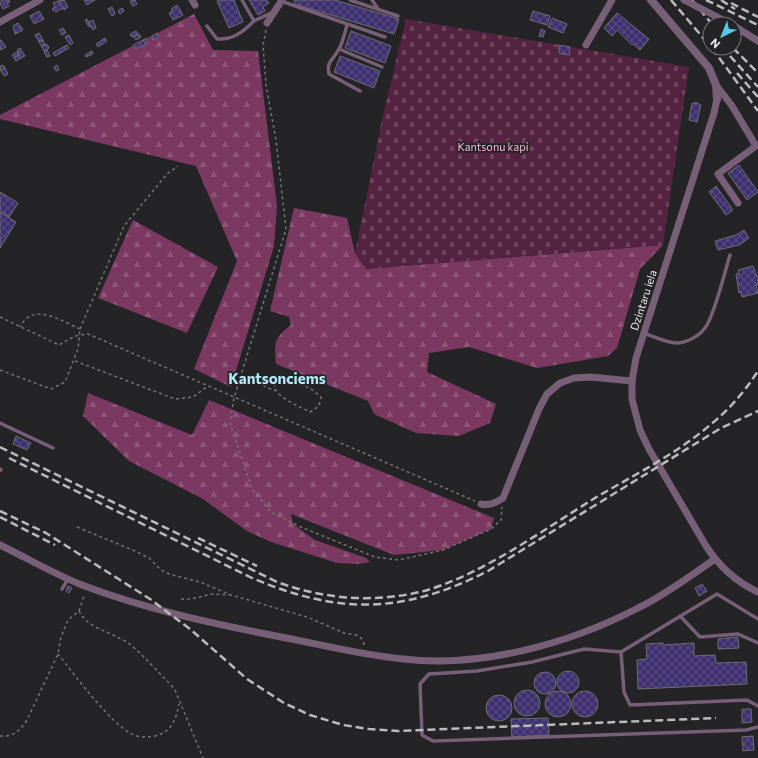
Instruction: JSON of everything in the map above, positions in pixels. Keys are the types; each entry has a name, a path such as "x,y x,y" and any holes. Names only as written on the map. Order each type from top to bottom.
{"street":[{"path":"0,22 40,0"},
{"path":"267,23 281,0"},
{"path":"586,45 612,0"},
{"name":"Dzintaru iela","path":"651,0 708,68 716,85 717,99 714,113 636,358 632,381 632,399 640,430 648,449 715,559 731,575 758,592"},
{"path":"684,0 715,16"},
{"path":"742,31 758,41"},
{"path":"716,85 732,106 756,146 718,174 738,203"},
{"path":"481,504 494,504 503,498 539,409 547,394 560,383 574,378 605,378 632,381"},
{"path":"1,547 68,578 100,591 156,610 206,622 367,654 405,660 439,660 514,652 587,632 640,608 715,559"}],"lane":[{"path":"242,0 254,21"},
{"path":"281,0 385,37"},
{"path":"350,0 398,16"},
{"path":"372,0 378,9"},
{"path":"207,26 217,38 224,39 233,37 244,31 254,21 273,12"},
{"path":"347,24 339,49 331,58 327,67 329,74 360,91"},
{"path":"339,49 382,66"},
{"path":"644,333 676,343 685,342 700,333 706,326 710,316 730,255"},
{"path":"0,423 53,448"},
{"path":"62,589 68,578"},
{"path":"758,619 717,594 621,652 584,649 532,662 477,671 429,674 420,684 422,735 433,741 746,730 758,727"},
{"path":"680,616 700,637 738,634 758,643"},
{"path":"621,652 624,692 630,705 747,700 757,704"}],"path":[{"path":"267,23 263,45 266,85 276,140 286,229 234,398 230,423 238,453 252,489 271,512 304,528 374,557 398,560 444,550 491,529 501,520 503,498"},
{"path":"0,370 51,389 65,382 74,361 80,336 80,329 124,226 167,174 178,166"},
{"path":"20,327 23,321 31,315 42,313 80,329"},
{"path":"0,317 59,345 88,334 481,504"},
{"path":"74,361 175,399 193,397 208,386"},
{"path":"240,380 253,381 275,391 310,412 316,409 320,404 321,397 316,392 283,378 278,379 275,382 275,391"},
{"path":"77,527 142,554 149,558 161,570 169,574 200,582 231,596 307,617 344,633 356,634 361,638 367,654"},
{"path":"0,736 7,737 22,728 47,680 58,654 61,637 68,620 79,611 84,596 100,591"},
{"path":"181,599 190,599 212,594 231,596"},
{"path":"79,611 83,619 92,625 118,636 132,645 169,683 180,703 204,758"},
{"path":"58,654 102,707 134,735 148,738 168,730 175,721 180,703"}],"green space":[{"path":"194,14 213,50 258,51 277,206 274,246 231,387 194,369 237,261 196,166 0,119 0,115"},
{"name":"Kantsonu kapi","path":"406,19 689,67 663,245 366,269 355,253 382,120"},
{"path":"294,208 347,218 355,253 366,269 663,245 640,269 617,348 608,356 537,368 469,347 429,353 427,372 496,404 490,423 459,436 416,433 374,414 368,401 276,364 276,342 281,334 291,325 289,317 270,311"},
{"path":"133,220 218,267 187,333 98,298"},
{"path":"88,393 192,435 209,400 494,518 491,529 443,550 394,555 291,514 293,524 315,540 366,558 370,562 359,564 337,563 271,542 247,531 203,499 129,461 83,416"}],"building":[{"path":"2,0 9,0 10,2 7,3 9,6 3,9 0,3"},
{"path":"64,0 68,7 64,10 58,1"},
{"path":"84,0 95,0 87,5"},
{"path":"135,0 137,4 133,6 130,1"},
{"path":"234,0 243,22 229,28 217,1"},
{"path":"249,0 267,0 269,3 263,7 265,11 258,15"},
{"path":"295,0 335,0 399,19 394,34 294,4"},
{"path":"58,1 63,8 56,12 52,9 55,7 53,3"},
{"path":"177,5 183,15 173,20 169,13 173,11 171,9"},
{"path":"112,7 115,14 112,16 108,9"},
{"path":"122,8 124,11 120,14 118,11"},
{"path":"39,11 44,19 34,24 30,16"},
{"path":"533,11 550,16 547,25 530,20"},
{"path":"617,13 649,39 640,50 633,44 632,45 617,30 612,36 604,28"},
{"path":"552,18 567,24 563,33 548,27"},
{"path":"87,19 91,26 89,27 85,20"},
{"path":"93,20 96,28 93,30 89,22"},
{"path":"18,23 23,30 15,34 13,26"},
{"path":"63,28 66,33 62,35 59,30"},
{"path":"541,29 545,31 543,37 539,36"},
{"path":"136,31 138,34 132,37 130,34"},
{"path":"351,31 391,46 385,63 345,48"},
{"path":"39,33 43,40 39,42 35,35"},
{"path":"157,33 159,37 153,40 152,36"},
{"path":"139,34 141,37 136,40 134,37"},
{"path":"69,35 73,43 70,45 65,37"},
{"path":"105,38 107,41 98,47 96,44"},
{"path":"146,38 148,42 146,44 143,40"},
{"path":"0,40 6,47 0,50"},
{"path":"43,40 45,45 42,47 39,42"},
{"path":"143,40 146,44 136,49 133,45"},
{"path":"47,44 49,48 44,51 42,47"},
{"path":"67,45 69,48 55,56 53,53"},
{"path":"559,45 570,47 569,55 559,53"},
{"path":"20,48 25,56 21,58 17,50"},
{"path":"47,50 50,56 47,57 44,52"},
{"path":"92,51 93,54 86,57 85,55"},
{"path":"17,52 19,55 14,58 12,55"},
{"path":"19,55 21,58 16,61 14,58"},
{"path":"340,56 380,71 374,88 334,72"},
{"path":"3,65 5,68 1,71 0,66"},
{"path":"57,65 59,70 56,71 54,67"},
{"path":"5,68 8,74 4,76 1,71"},
{"path":"695,102 701,105 697,122 689,120 692,103 695,104"},
{"path":"739,165 758,192 747,200 728,173"},
{"path":"716,186 733,210 726,215 709,192"},
{"path":"0,192 18,203 9,217 0,212"},
{"path":"0,212 16,222 0,248"},
{"path":"744,230 749,238 739,245 718,250 715,241 736,235"},
{"path":"753,266 758,277 758,285 756,286 758,293 742,297 741,292 739,293 736,274 739,273 738,270"},
{"path":"16,436 31,443 27,450 13,444"},
{"path":"702,584 707,591 699,596 695,588"},
{"path":"68,586 72,588 69,593 66,591"},
{"path":"738,637 739,648 718,649 718,639"},
{"path":"663,643 663,645 694,643 694,656 715,655 716,663 746,662 747,684 638,689 637,660 647,659 646,644"},
{"path":"568,671 572,672 578,678 578,686 572,692 568,693 564,692 558,686 557,682 558,678 564,672"},
{"path":"545,672 549,673 555,679 555,687 549,693 545,694 541,693 535,687 534,683 535,679 541,673"},
{"path":"527,690 536,694 540,703 536,712 527,716 518,712 514,703 518,694"},
{"path":"558,691 567,695 571,704 567,713 558,717 549,713 545,704 549,695"},
{"path":"585,691 594,695 598,704 594,713 585,717 576,713 572,704 576,695"},
{"path":"499,695 508,699 512,708 508,717 499,721 490,717 486,708 490,699"},
{"path":"742,709 751,709 752,722 742,723"},
{"path":"548,718 549,735 512,737 511,719"},
{"path":"753,736 754,750 743,751 742,737"}],"railway":[{"path":"671,0 702,37"},
{"path":"692,0 705,16"},
{"path":"706,0 758,25"},
{"path":"721,0 735,9"},
{"path":"731,3 758,17"},
{"path":"718,56 758,111"},
{"path":"730,56 758,87"},
{"path":"741,56 758,73"},
{"path":"737,73 758,97"},
{"path":"0,447 277,582 295,588 330,596 348,598 384,597 420,592 442,585 488,564 532,538 595,498 669,455 697,436 730,407 748,386 758,371"},
{"path":"9,458 252,578 314,599 342,603 371,604 399,602 428,595 457,585 488,571 721,428 758,411"},
{"path":"0,511 46,533 150,599 190,629 247,679 284,703 310,715 343,725 398,731 716,718"},
{"path":"0,517 55,545"},
{"path":"198,538 257,566"}],"district":[{"name":"Kantsonciems","path":"277,378"}]}
